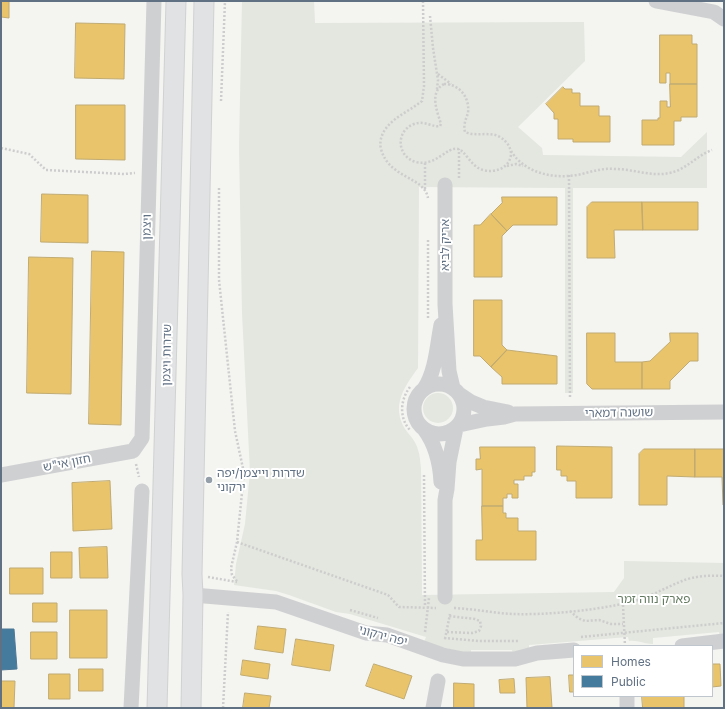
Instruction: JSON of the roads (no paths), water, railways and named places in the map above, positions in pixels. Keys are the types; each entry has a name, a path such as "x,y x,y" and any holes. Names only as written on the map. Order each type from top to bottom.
{"main road":[{"name":"שדרות ויצמן","path":"157,708 176,1"},
{"path":"192,708 192,574 204,1"}],"street":[{"name":"ויצמן","path":"133,451 142,438 154,1"},
{"path":"656,1 714,12 724,19"},
{"name":"אריק לביא","path":"452,185 445,304 449,371 456,391"},
{"name":"אריק לביא","path":"419,385 429,382 445,304"},
{"path":"446,384 456,391 463,401 464,410 463,418 457,426 449,432 441,434 419,432 419,424 414,409 419,385 446,384"},
{"name":"שושנה דמארי","path":"456,391 471,402 483,407 504,410 515,414"},
{"name":"שושנה דמארי","path":"457,426 515,414 724,412"},
{"path":"448,603 445,500 449,462 457,426"},
{"path":"419,432 431,438 437,455 441,488 445,500"},
{"name":"חזון אי\"ש","path":"1,475 133,451"},
{"path":"131,708 142,491"},
{"name":"יפה ירקוני","path":"193,595 276,602 366,633 387,635 443,655 463,659 515,659 577,644"},
{"path":"692,645 724,642"},
{"path":"433,708 438,681"},
{"path":"627,697 627,708"}],"place":[{"name":"שדרות וייצמן/יפה ירקוני","path":"209,480"}],"park label":[{"name":"פארק נווה זמר","path":"654,599"}]}
